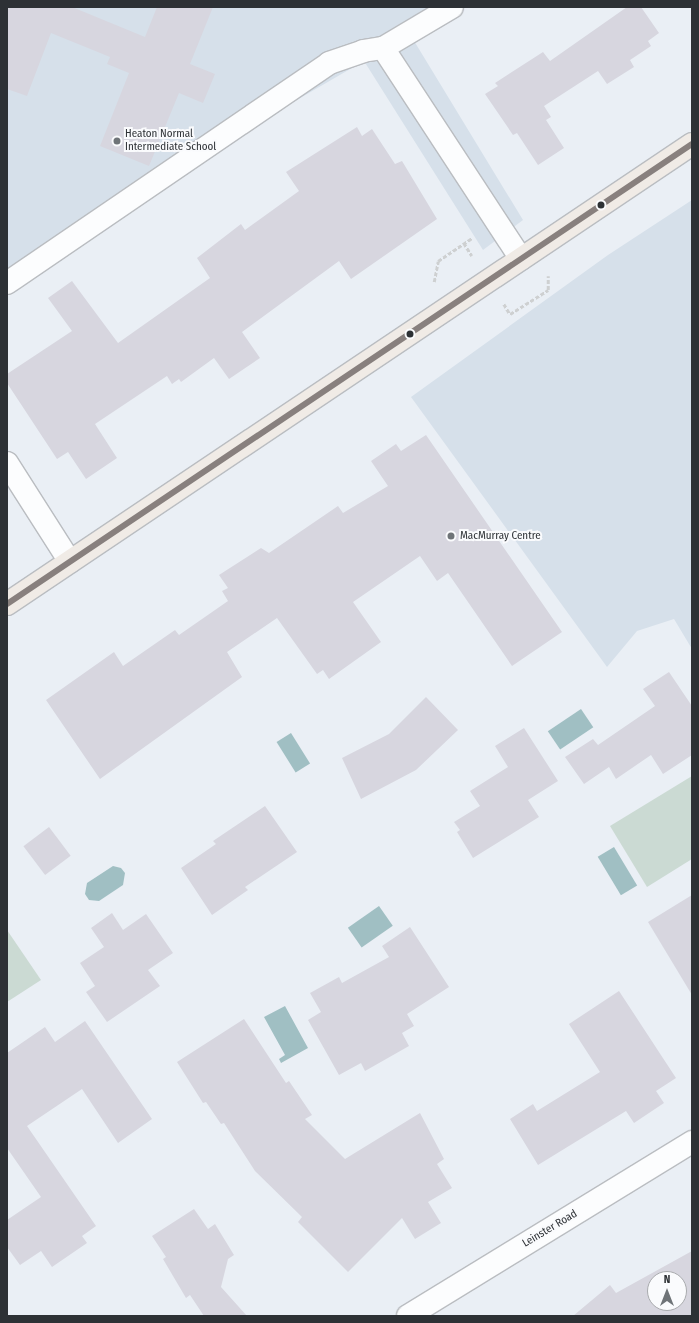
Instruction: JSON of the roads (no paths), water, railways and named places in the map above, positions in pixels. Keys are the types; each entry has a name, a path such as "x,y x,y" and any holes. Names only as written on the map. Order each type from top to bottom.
{"main road":[{"path":"7,604 692,144"}],"street":[{"path":"7,283 330,63 363,51 383,48 452,7"},
{"path":"383,48 498,220 521,259"},
{"path":"7,463 70,562"},
{"name":"Leinster Road","path":"408,1316 692,1142"}],"water":[{"path":"581,709 593,727 560,750 548,731"},
{"path":"291,733 310,764 296,773 277,742"},
{"path":"614,847 637,886 621,895 598,857"},
{"path":"113,866 121,868 125,873 123,885 99,901 89,900 85,894 87,883"},
{"path":"379,906 393,926 362,947 348,928"},
{"path":"285,1006 308,1048 281,1063 279,1059 285,1055 264,1017"}],"place":[{"name":"Heaton Normal Intermediate School","path":"117,141"},
{"name":"MacMurray Centre","path":"451,536"}]}
